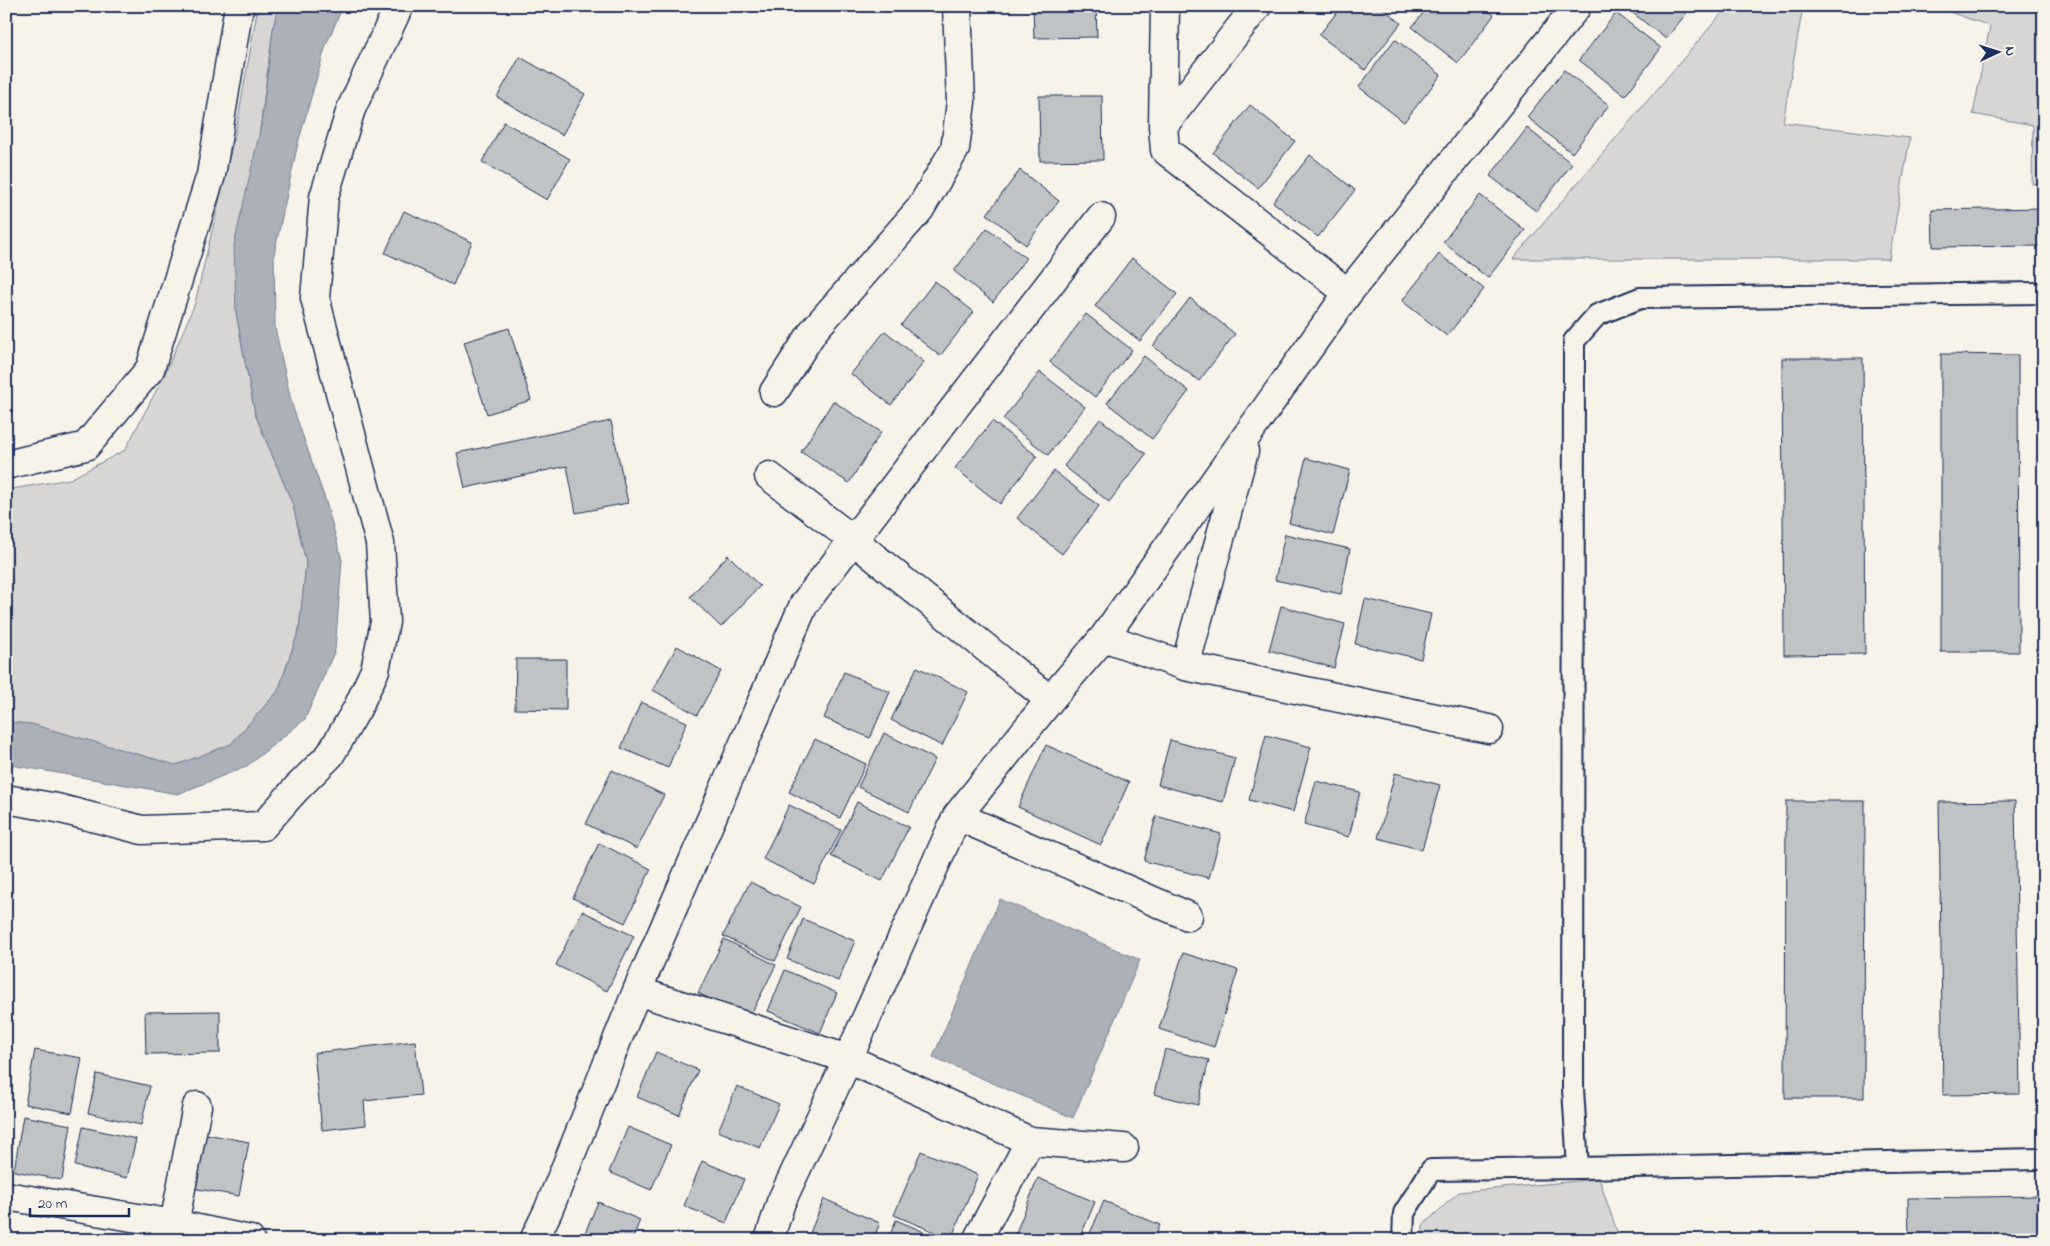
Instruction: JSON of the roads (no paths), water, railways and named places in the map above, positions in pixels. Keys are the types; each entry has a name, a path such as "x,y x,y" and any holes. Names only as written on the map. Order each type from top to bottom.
{"street":[{"path":"6,465 86,446 150,369 211,176 239,6"},
{"path":"6,799 57,808 142,830 263,826 330,755 357,709 375,670 385,622 380,543 315,298 324,197 351,109 399,6"},
{"path":"774,392 814,330 920,209 955,149 961,102 957,6"},
{"path":"1165,6 1163,126 1165,150 1348,292"},
{"path":"1163,126 1257,6"},
{"path":"769,1240 781,1202 848,1059 957,816 1050,700 1104,637 1348,292 1577,6"},
{"path":"534,1240 548,1211 637,990 804,604 852,539 1101,218"},
{"path":"1185,666 1249,432"},
{"path":"769,476 852,539 1050,700"},
{"path":"1104,637 1185,666 1489,729"},
{"path":"957,816 1188,916"},
{"path":"637,990 848,1059 1030,1141 1124,1148"},
{"path":"172,1232 197,1106"},
{"path":"977,1240 1030,1141"},
{"path":"6,1196 172,1232 250,1240"}],"lane":[{"path":"1578,1168 1573,1090 1574,341 1597,314 1640,298 2044,293"},
{"path":"1404,1240 1404,1213 1431,1170 2044,1159"}]}
